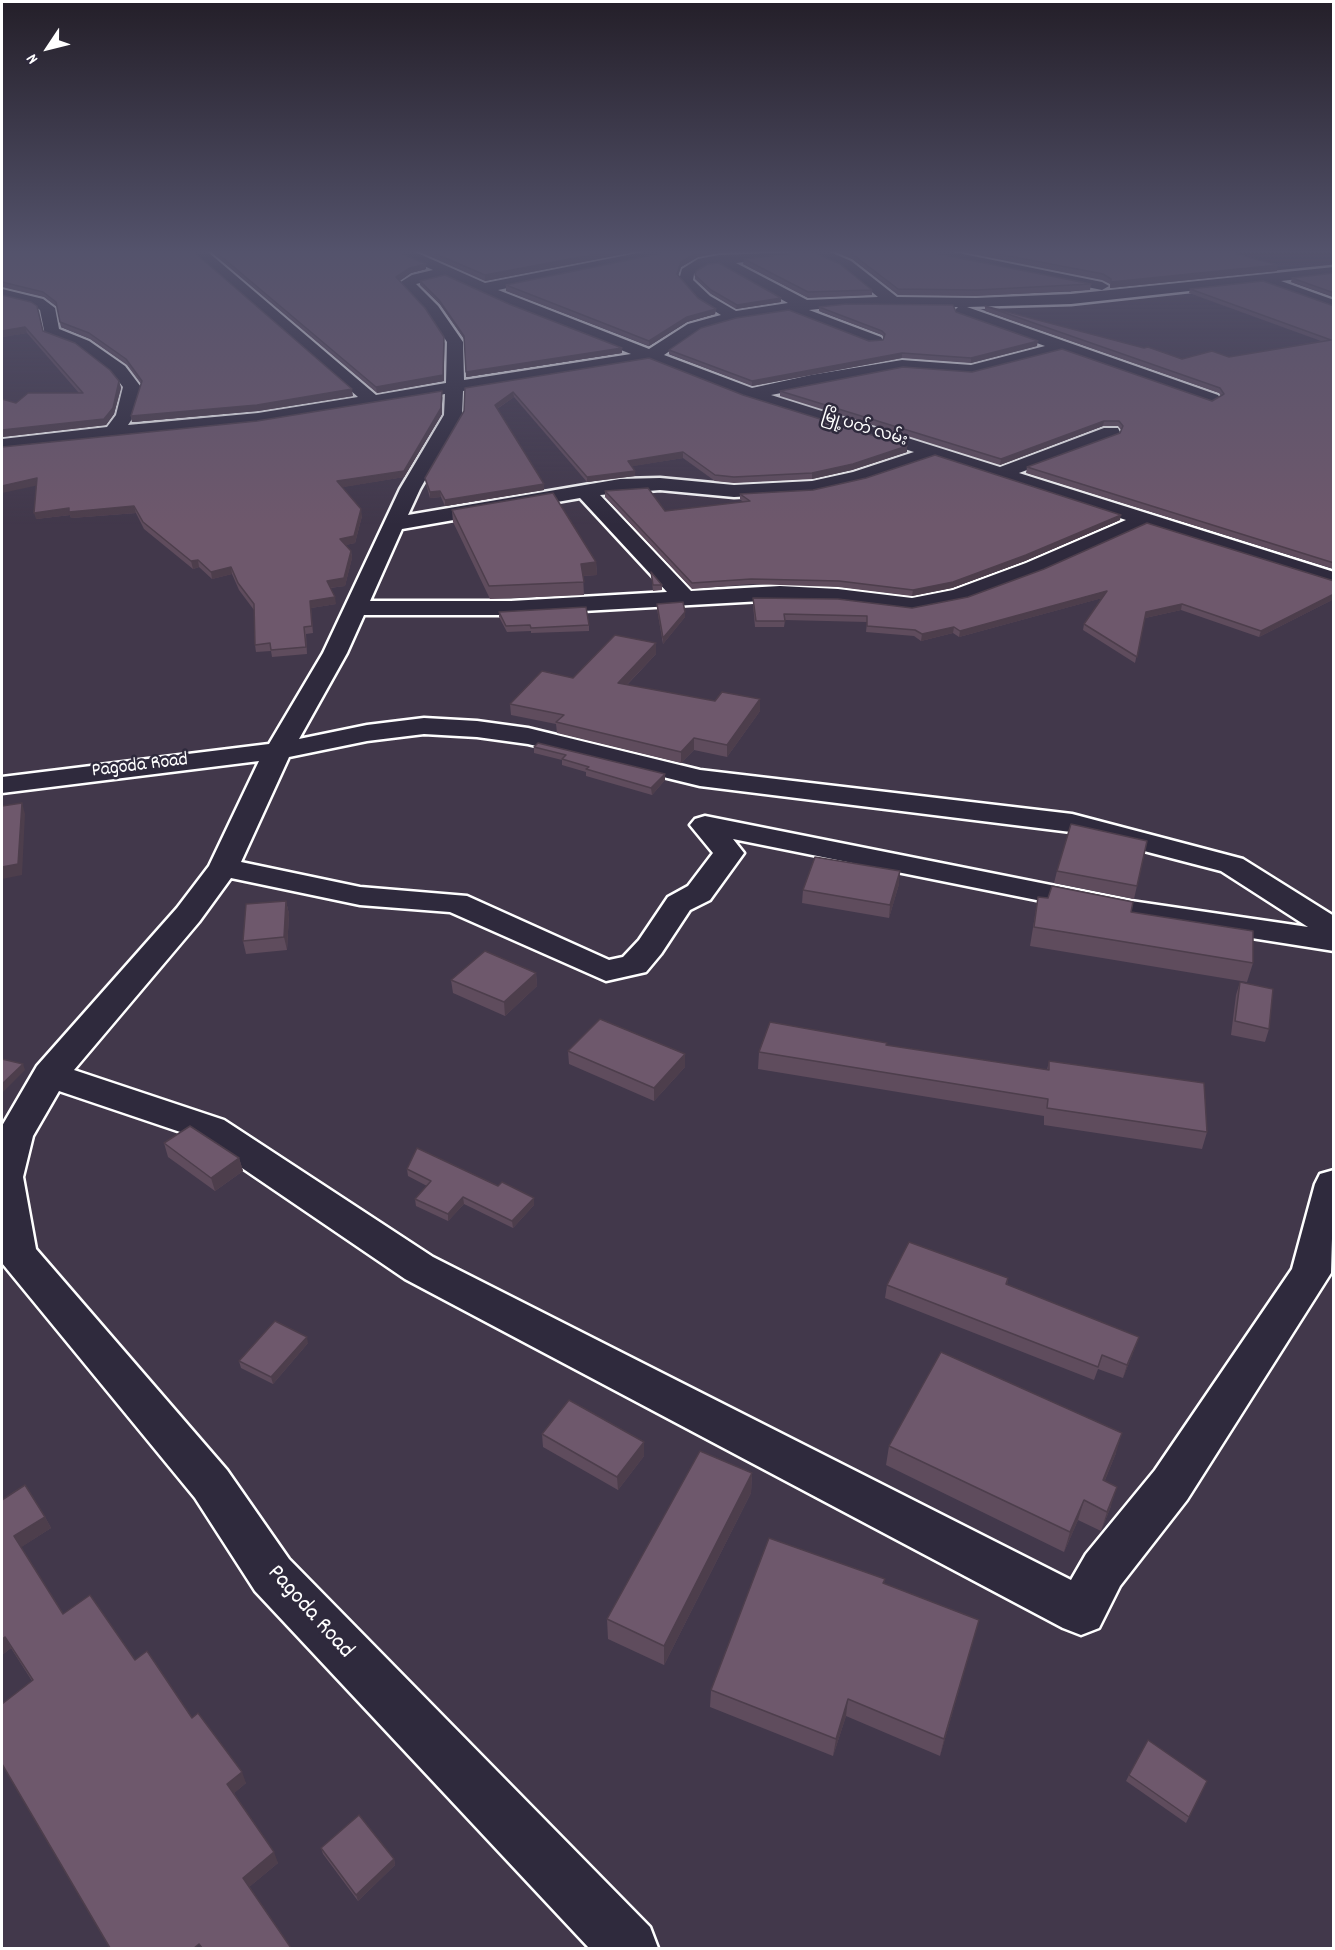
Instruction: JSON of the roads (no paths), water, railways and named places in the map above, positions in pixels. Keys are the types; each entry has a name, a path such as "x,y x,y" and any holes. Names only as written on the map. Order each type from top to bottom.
{"street":[{"path":"80,343 119,370 132,387 125,416 114,432"},
{"path":"306,343 372,400"},
{"path":"454,343 457,350 453,415 410,489 335,654 278,751 223,867 188,915 50,1075 211,1129 419,1268 1081,1611 1103,1570 1171,1485 1311,1274 1334,1184"},
{"name":"မြို့ပတ် လမ်း","path":"617,343 750,394 1334,579"},
{"path":"2,445 258,419 648,356 672,343"},
{"path":"1054,343 1212,399"},
{"path":"750,394 811,380 902,365 971,370 1063,346"},
{"path":"1001,473 1112,432"},
{"path":"395,524 585,491 640,484 734,491 812,487 858,477 934,452"},
{"path":"585,491 686,599"},
{"path":"357,608 511,608 780,593 838,596 912,605 936,602 1034,568 1144,519"},
{"name":"Pagoda Road","path":"2,785 278,751 367,733 424,726 477,729 528,736 700,778 1072,824 1232,865 1334,930"},
{"path":"223,867 360,896 456,903 606,971 634,965 650,947 679,904 699,893 729,853 705,825 1131,910 1334,941"},
{"name":"Pagoda Road","path":"50,1075 14,1136 4,1177 17,1254 211,1484 272,1575 629,1948"}]}
